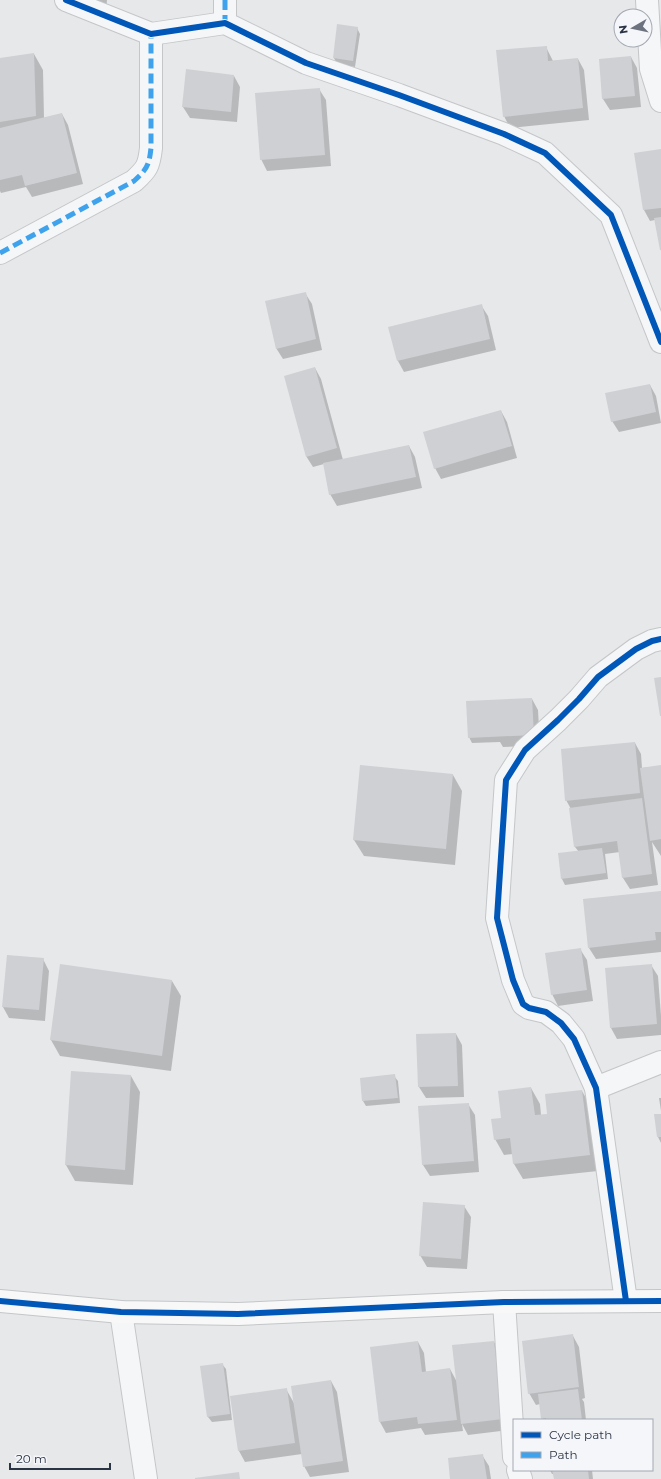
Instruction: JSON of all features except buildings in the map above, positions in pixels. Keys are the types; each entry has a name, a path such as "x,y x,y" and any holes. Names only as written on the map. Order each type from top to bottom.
{"street":[{"path":"66,0 151,34 224,23 306,63 399,95 504,134 545,153 611,215 661,342"},
{"path":"224,0 224,23"},
{"path":"647,0 651,69 661,101"},
{"path":"0,253 134,181 146,171 151,148 151,34"},
{"path":"626,1301 596,1088 574,1039 561,1024 546,1012 529,1008 523,1004 513,980 497,918 506,780 525,750 579,699 598,677 636,649 652,641 661,639"},
{"path":"596,1088 661,1062"},
{"path":"0,1301 121,1312 238,1314 504,1302 661,1301"},
{"path":"504,1302 513,1442"},
{"path":"121,1312 146,1479"}],"marked path":[{"path":"225,0 225,23 227,24"},
{"path":"0,253 134,181 145,170 151,148 151,34"}],"cycle path":[{"path":"66,0 151,34 225,23 306,63 399,95 504,134 545,153 611,215 661,342"},
{"path":"626,1301 596,1088 574,1039 561,1023 546,1012 529,1008 523,1004 513,980 497,918 506,780 525,750 558,720 598,677 636,649 652,641 661,639"},
{"path":"0,1301 121,1312 238,1314 504,1302 661,1301"}]}
